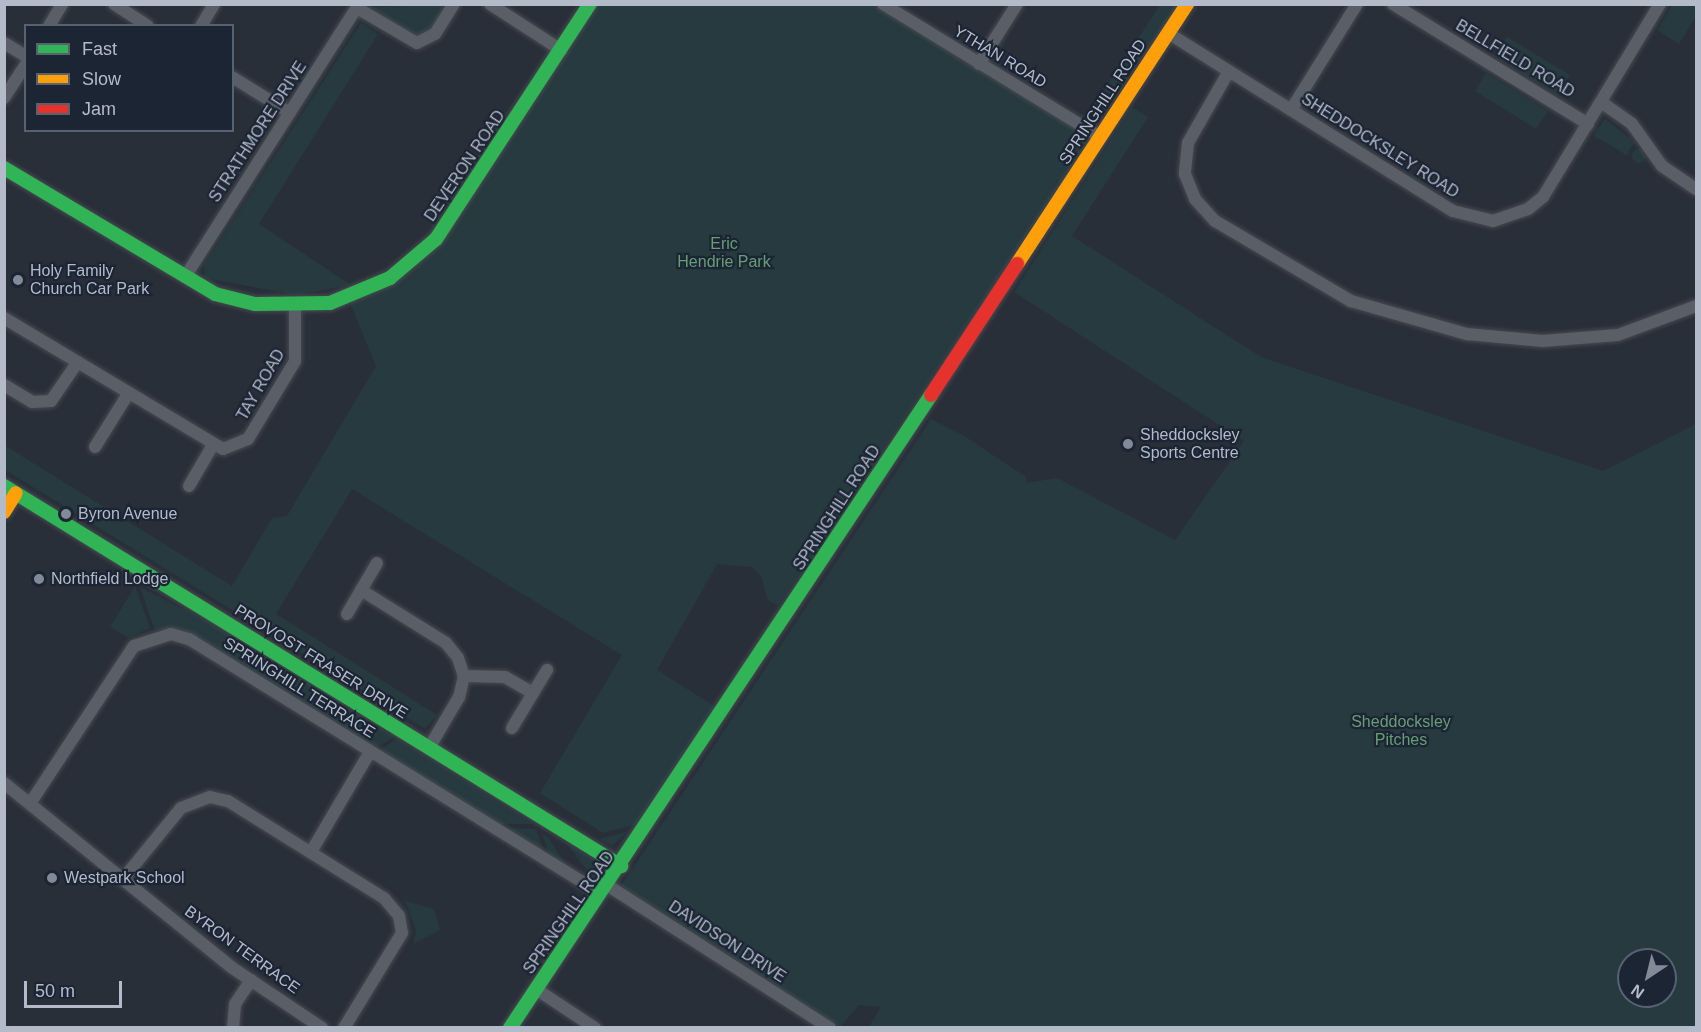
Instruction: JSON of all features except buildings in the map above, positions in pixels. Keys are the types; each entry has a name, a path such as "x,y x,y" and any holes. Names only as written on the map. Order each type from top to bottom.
{"street":[{"path":"50,24 62,4"},
{"path":"114,4 145,24"},
{"path":"202,24 214,4"},
{"path":"358,7 417,44 435,34 454,4"},
{"path":"490,4 561,50"},
{"name":"DEVERON ROAD","path":"4,168 214,294 295,308 366,291 408,265 436,239 590,4"},
{"name":"YTHAN ROAD","path":"883,4 1100,137"},
{"path":"979,64 1017,4"},
{"name":"SPRINGHILL ROAD","path":"510,1028 603,889 621,866 1187,4"},
{"path":"1291,110 1357,4"},
{"name":"BELLFIELD ROAD","path":"1394,4 1588,124"},
{"name":"SHEDDOCKSLEY ROAD","path":"1168,33 1453,211 1493,221 1528,209 1543,197 1660,4"},
{"name":"STRATHMORE DRIVE","path":"185,277 358,7"},
{"path":"4,43 24,55"},
{"path":"4,98 24,67"},
{"path":"1229,71 1188,142 1185,174 1195,199 1215,221 1351,301 1467,334 1543,341 1618,335 1696,306"},
{"path":"234,78 290,113"},
{"path":"1601,102 1632,124 1662,166 1696,189"},
{"name":"TAY ROAD","path":"213,446 241,445 278,390 299,352 295,308"},
{"path":"4,318 213,446 189,486"},
{"path":"4,385 32,402 51,401 77,363"},
{"path":"95,447 128,394"},
{"path":"4,512 10,490"},
{"name":"PROVOST FRASER DRIVE","path":"10,490 621,866"},
{"path":"346,614 377,563"},
{"path":"361,590 446,643 464,676 459,697 429,748"},
{"name":"SPRINGHILL TERRACE","path":"31,802 125,658 154,635 189,639 370,752 603,889"},
{"path":"512,728 547,670"},
{"path":"464,676 504,677 533,693"},
{"path":"311,852 370,752"},
{"name":"BYRON TERRACE","path":"4,783 31,802 123,879 251,980 322,1028"},
{"path":"123,879 181,808 210,797 228,801 384,898 399,916 402,933 344,1028"},
{"name":"DAVIDSON DRIVE","path":"603,889 830,1028"},
{"path":"233,1028 235,1004 251,980"},
{"path":"536,988 595,1028"}],"green space":[{"path":"1673,4 1696,5 1696,16 1679,44 1657,30"},
{"path":"447,5 430,32 415,36 369,7"},
{"name":"Eric Hendrie Park","path":"596,5 872,5 1091,138 778,606 768,600 761,576 752,567 717,564 657,670 714,706 635,825 603,833 540,793 622,655 352,489 276,614 437,715 425,729 5,470 4,445 232,586 272,518 287,516 376,366 350,303 412,270 440,243"},
{"path":"1160,5 1179,5 1096,124 1086,117"},
{"path":"361,23 378,34 259,224 351,285 296,295 205,278 204,265"},
{"path":"1507,37 1570,75 1558,95 1495,57"},
{"path":"1486,73 1548,111 1536,129 1475,91"},
{"name":"Sheddocksley Pitches","path":"1132,107 1148,117 1072,236 1261,357 1603,471 1696,424 1696,1027 868,1028 881,1007 859,1005 840,1027 621,886 931,419 966,437 1026,477 1026,483 1057,478 1175,540 1244,441 1014,292"},
{"path":"1605,119 1635,142 1626,155 1593,135"},
{"path":"1639,149 1644,151 1646,156 1644,161 1639,163 1634,161 1632,156 1634,151"},
{"path":"135,586 150,628 129,638 110,627"},
{"path":"140,587 203,619 394,737 375,748 173,630 155,630"},
{"path":"397,739 533,824 497,824 378,751"},
{"path":"502,828 536,829 545,854"},
{"path":"629,831 612,846 599,839"},
{"path":"542,833 549,838 566,866 550,857"},
{"path":"566,843 599,863 601,874 593,878"},
{"path":"405,901 434,909 440,930 413,944 416,930"}],"traffic: fast":[{"path":"4,168 215,294 255,304 330,303 390,278 436,239 590,4"},
{"path":"510,1028 931,395"},
{"path":"4,486 621,866"}],"traffic: slow":[{"path":"1017,264 1187,4"},
{"path":"4,512 16,493"}],"traffic: jam":[{"path":"931,395 1017,264"}],"place":[{"name":"Holy Family Church Car Park","path":"18,280"},
{"name":"Sheddocksley Sports Centre","path":"1128,444"},
{"name":"Byron Avenue","path":"66,514"},
{"name":"Northfield Lodge","path":"39,579"},
{"name":"Westpark School","path":"52,878"}]}
